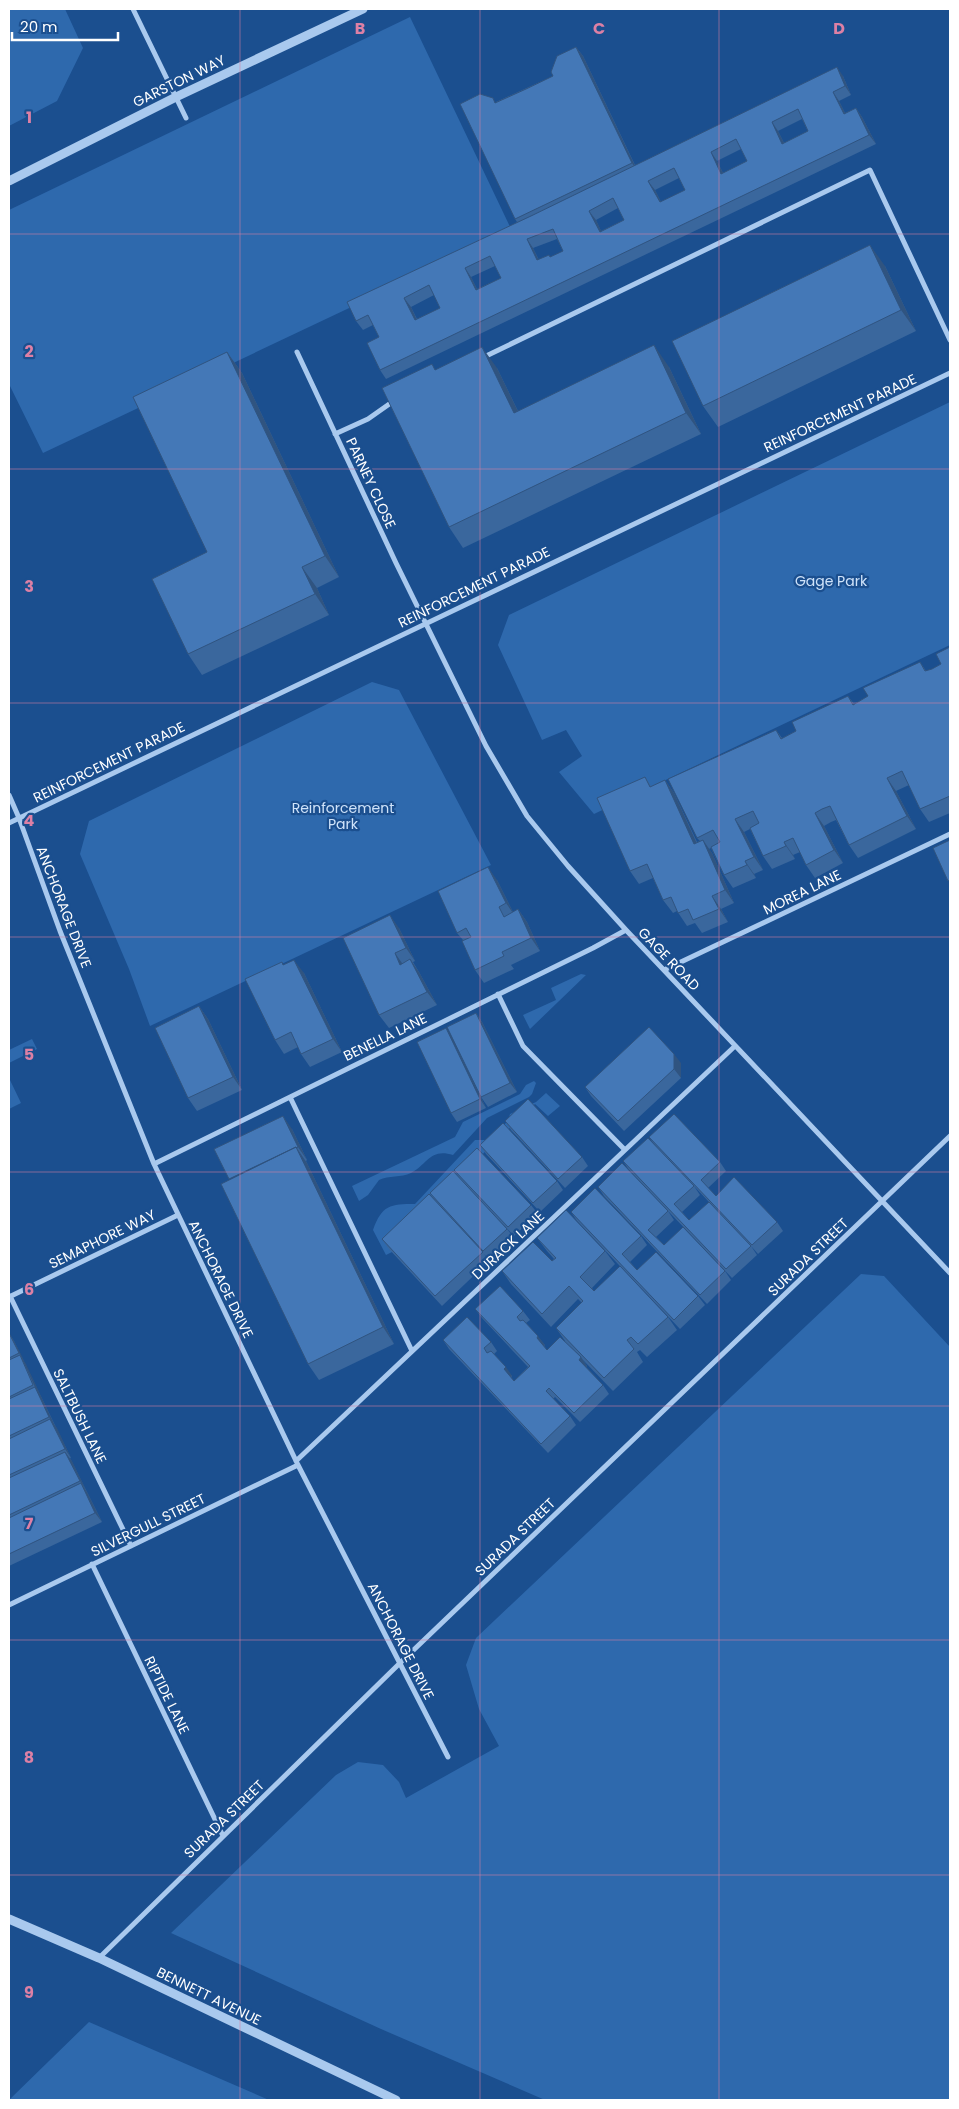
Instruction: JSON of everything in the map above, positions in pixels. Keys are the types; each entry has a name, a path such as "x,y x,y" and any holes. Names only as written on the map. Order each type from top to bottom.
{"street":[{"path":"133,9 186,118"},
{"name":"GARSTON WAY","path":"9,181 176,97 363,9"},
{"path":"481,358 870,170 950,340"},
{"name":"PARNEY CLOSE","path":"297,352 425,623"},
{"name":"REINFORCEMENT PARADE","path":"9,823 950,373"},
{"path":"335,434 368,419 402,396"},
{"name":"GAGE ROAD","path":"425,623 486,746 527,816 568,866 626,930 884,1200 950,1273"},
{"name":"ANCHORAGE DRIVE","path":"9,795 60,931 154,1164 297,1463 448,1757"},
{"name":"MOREA LANE","path":"664,970 950,834"},
{"name":"BENELLA LANE","path":"154,1164 626,930"},
{"path":"498,994 523,1046 625,1150"},
{"name":"DURACK LANE","path":"297,1463 412,1351 735,1046"},
{"path":"290,1097 412,1351"},
{"name":"SURADA STREET","path":"99,1958 400,1663 950,1136"},
{"name":"SEMAPHORE WAY","path":"9,1297 178,1214"},
{"name":"SALTBUSH LANE","path":"9,1297 131,1546"},
{"name":"SILVERGULL STREET","path":"9,1605 297,1463"},
{"name":"RIPTIDE LANE","path":"92,1564 223,1836"},
{"name":"BENNETT AVENUE","path":"9,1919 99,1958 396,2100"}],"green space":[{"path":"9,9 65,9 83,48 57,101 9,126"},
{"path":"410,17 512,231 43,453 9,384 9,210"},
{"name":"Gage Park","path":"950,402 950,645 594,814 559,772 582,756 566,730 542,740 498,645 509,615"},
{"name":"Reinforcement Park","path":"372,682 399,690 491,865 150,1026 129,969 80,854 89,821"},
{"path":"581,974 586,975 530,1029 523,1015 556,1000 551,988"},
{"path":"32,1039 37,1049 9,1063 9,1050"},
{"path":"9,1078 21,1103 9,1109"},
{"path":"534,1081 536,1083 529,1097 487,1118 453,1155 445,1153 434,1155 411,1173 379,1180 368,1195 359,1201 352,1186 455,1137 463,1122 520,1094 526,1085"},
{"path":"546,1093 560,1106 548,1116 535,1104 396,1237 394,1251 386,1255 373,1230 380,1215 393,1206 415,1204 475,1140 488,1140 508,1121 510,1114 536,1102"},
{"path":"861,1274 884,1276 950,1347 950,2100 545,2100 381,2029 171,1933 336,1775 358,1762 383,1765 399,1782 406,1798 499,1746 479,1709 466,1665 476,1638"},
{"path":"89,2022 269,2100 9,2100"}],"building":[{"path":"576,47 632,163 515,219 460,104 480,94 493,98 495,103 553,76 551,72 557,56"},
{"path":"837,67 845,86 833,92 844,114 856,108 869,135 380,370 367,343 379,337 368,315 356,321 347,302 531,216","holes":["798,109 808,131 782,144 772,122","736,139 747,161 721,174 711,152","674,168 685,190 660,202 648,181","613,198 624,220 600,232 589,211","553,229 563,251 537,260 527,239","490,256 501,278 476,290 465,268","429,285 440,308 415,320 404,298"]},
{"path":"870,245 901,310 703,406 672,341"},
{"path":"654,345 686,413 449,527 382,388 432,364 435,370 482,347 514,413"},
{"path":"227,352 325,556 302,567 315,594 188,654 152,579 207,552 133,397"},
{"path":"950,647 950,796 920,809 902,771 887,778 907,816 849,845 830,806 822,809 815,813 834,850 806,865 793,838 784,842 786,846 763,856 750,828 759,823 753,811 735,819 754,857 745,861 747,865 724,875 711,847 720,842 713,830 697,838 668,779 776,730 781,739 796,731 792,722 848,696 853,705 868,696 863,688 920,662 925,671 932,669 941,664 936,654"},
{"path":"645,777 650,787 665,780 694,844 703,840 725,890 712,896 719,909 693,920 688,909 678,913 671,897 663,900 647,864 630,871 597,798"},
{"path":"950,840 950,880 948,881 933,848"},
{"path":"488,867 506,903 499,907 504,917 518,909 531,938 502,952 504,956 475,970 462,941 471,937 466,928 457,933 438,891"},
{"path":"390,915 406,948 395,953 400,965 410,959 427,992 379,1015 343,938"},
{"path":"294,960 333,1039 301,1054 291,1032 275,1040 245,979 282,962 283,965"},
{"path":"199,1006 233,1077 188,1098 155,1028"},
{"path":"476,1013 510,1083 481,1097 447,1027"},
{"path":"649,1027 674,1054 674,1069 618,1121 585,1087"},
{"path":"446,1028 480,1099 451,1113 417,1042"},
{"path":"528,1099 582,1157 558,1179 505,1121"},
{"path":"674,1114 720,1162 701,1180 716,1196 734,1177 777,1222 752,1245 649,1137"},
{"path":"283,1116 298,1147 229,1179 214,1149"},
{"path":"503,1123 557,1181 533,1203 480,1145"},
{"path":"648,1138 694,1186 674,1204 689,1220 709,1202 751,1246 726,1269 623,1161"},
{"path":"296,1147 383,1327 308,1364 221,1184"},
{"path":"477,1148 531,1205 508,1227 454,1170"},
{"path":"622,1163 668,1211 648,1230 664,1245 683,1227 725,1271 700,1295 598,1187"},
{"path":"453,1171 507,1229 483,1251 430,1193"},
{"path":"595,1188 641,1236 622,1254 637,1270 656,1252 698,1296 674,1320 571,1212"},
{"path":"429,1194 483,1252 435,1296 382,1239"},
{"path":"566,1210 605,1251 580,1277 594,1291 620,1266 668,1317 638,1344 631,1337 627,1340 634,1349 604,1378 556,1328 583,1301 569,1286 542,1314 502,1271 533,1242 552,1261 556,1258 537,1238"},
{"path":"500,1286 523,1311 517,1317 520,1321 523,1320 538,1336 537,1338 547,1350 560,1337 581,1357 579,1360 603,1385 574,1413 549,1388 546,1391 570,1416 541,1444 443,1340 467,1317 491,1342 484,1348 487,1353 491,1351 506,1367 504,1369 514,1381 530,1366 475,1309"},
{"path":"9,1333 19,1353 9,1358"},
{"path":"20,1355 33,1385 9,1397 9,1360"},
{"path":"35,1387 49,1417 9,1436 9,1399"},
{"path":"50,1419 65,1449 9,1475 9,1439"},
{"path":"65,1452 80,1481 9,1515 9,1478"},
{"path":"81,1483 95,1513 9,1554 9,1518"}]}
